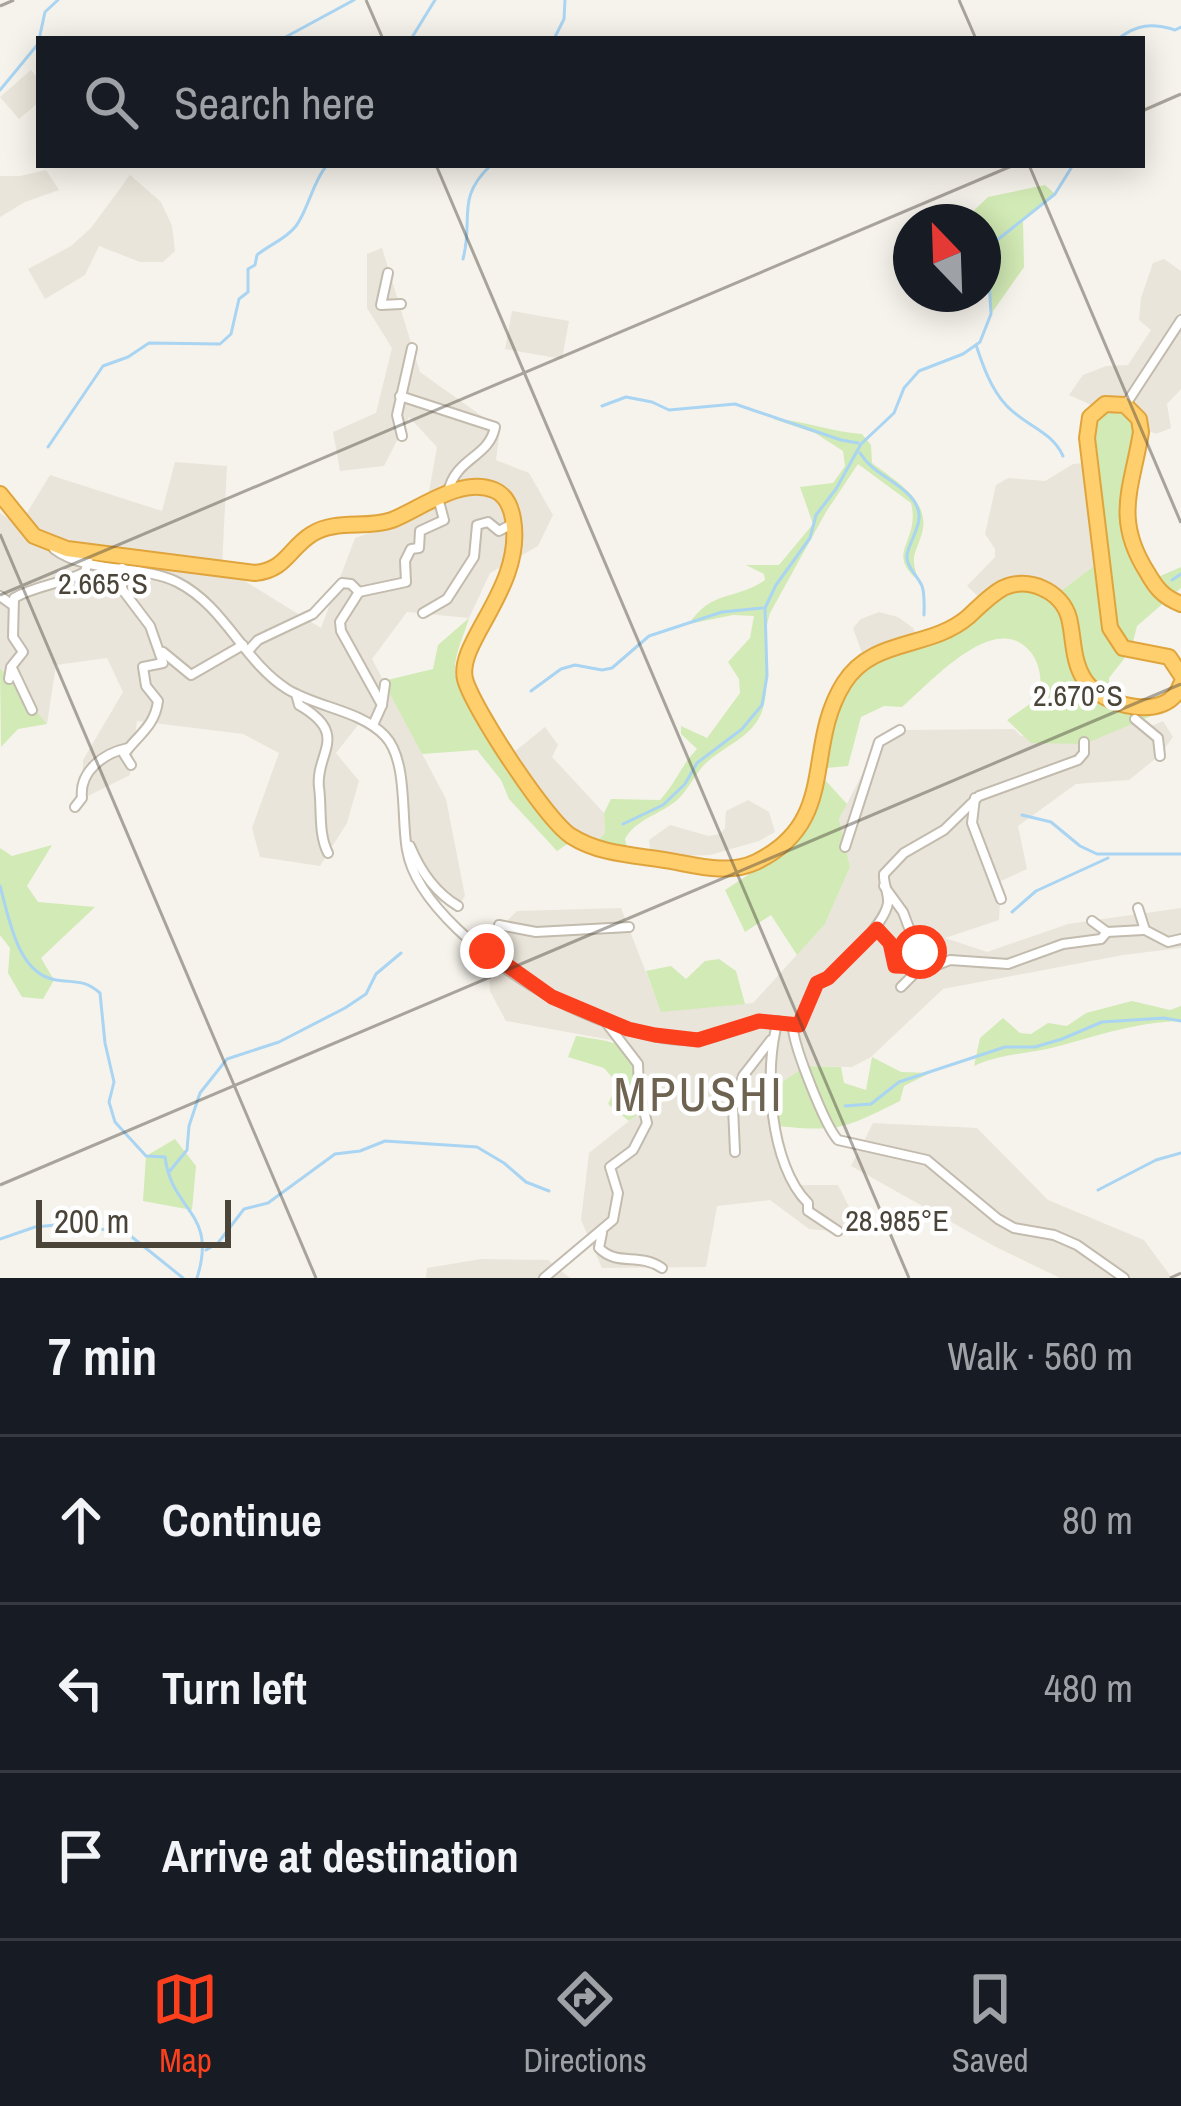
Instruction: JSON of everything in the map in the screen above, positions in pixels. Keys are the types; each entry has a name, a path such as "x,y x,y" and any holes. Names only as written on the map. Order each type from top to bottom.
{"highway":[{"path":"1181,604 1158,590 1128,532 1126,504 1141,426 1136,413 1112,402 1099,407 1087,428 1106,615 1119,644 1169,657 1181,675"},
{"path":"0,494 26,528 46,543 106,556 268,572 286,562 317,531 383,523 443,496 473,488 494,489 506,500 514,523 512,566 465,662 467,687 553,819 571,836 605,851 728,869 764,858 809,813 824,734 839,692 853,671 886,648 954,628 1010,586 1039,587 1058,598 1067,613 1081,675 1095,692 1122,703 1158,707 1171,702 1181,684"}],"street":[{"path":"388,273 381,304 401,304"},
{"path":"1125,405 1181,320"},
{"path":"402,436 397,416 412,348"},
{"path":"382,705 340,626 359,592 406,582 405,561 411,549 419,548 420,531 445,520 443,496 457,468 488,444 495,427 400,397"},
{"path":"423,614 446,599 474,557 477,525 488,522 499,531 514,523"},
{"path":"46,543 61,554 161,576 192,591 295,693 373,725 392,743 399,760 412,868 428,899 445,918 531,986 604,1019 655,1035 698,1040 759,1021 799,1025 817,983 828,978 877,929 888,902 883,885 891,864 944,830 975,798 1078,760 1084,742"},
{"path":"11,604 27,591 85,572 88,561"},
{"path":"122,568 122,589 151,626 163,663 142,667 146,686 158,701 156,716 124,754 131,765"},
{"path":"162,650 191,675 313,614 342,583 352,584 359,592"},
{"path":"0,596 11,604"},
{"path":"9,680 11,667 22,652 13,637 11,604"},
{"path":"11,667 32,710"},
{"path":"373,725 385,684"},
{"path":"295,693 299,705 316,715 328,740 319,786 322,837 328,853"},
{"path":"1136,719 1157,738 1160,756"},
{"path":"845,847 879,742 900,730"},
{"path":"75,807 82,798 80,784 87,772 111,752 128,748"},
{"path":"975,798 972,823 1001,899"},
{"path":"405,834 418,866 458,907"},
{"path":"883,885 913,931 921,967"},
{"path":"1138,908 1145,930"},
{"path":"1092,920 1107,932 1145,930 1168,942 1181,939"},
{"path":"499,926 536,932 628,926"},
{"path":"877,929 890,943 895,966 930,968 950,960 1008,964 1064,944 1101,939 1107,932"},
{"path":"901,988 921,967"},
{"path":"604,1019 638,1064 647,1123 633,1150 610,1166 619,1205 598,1237 598,1248 612,1258 644,1258 662,1268"},
{"path":"735,1152 733,1106 743,1076 772,1039 778,1021"},
{"path":"793,1027 817,1104 838,1140 928,1160 998,1219 1077,1245 1124,1278"},
{"path":"772,1039 778,1154 793,1186 808,1203 808,1211 838,1232"},
{"path":"544,1278 603,1232"}],"shaded area":[{"path":"31,70 36,76 36,105 19,119 0,97"},
{"path":"46,170 59,190 0,217 0,176"},
{"path":"130,175 161,202 172,226 175,251 163,262 140,262 99,246 85,275 45,299 28,269 71,246 91,228"},
{"path":"382,248 420,372 500,429 496,460 529,473 553,515 538,546 490,573 469,618 407,612 372,659 446,799 465,896 458,906 428,899 412,869 392,743 362,720 336,753 359,781 347,823 320,866 260,857 252,828 279,753 243,734 137,721 130,775 82,799 83,760 123,692 107,658 56,665 47,724 0,668 0,513 19,526 50,475 162,511 175,462 227,466 222,567 321,628 355,538 425,514 437,447 409,417 384,466 340,471 333,432 376,413 392,348 367,308 367,254"},
{"path":"1164,259 1181,271 1181,389 1167,404 1171,428 1156,434 1069,395 1083,375 1106,366 1128,365 1151,330 1139,320 1141,298 1153,263"},
{"path":"512,311 569,321 562,359 505,349"},
{"path":"1086,463 1099,562 1053,597 982,600 967,586 995,557 985,534 996,485 1008,478 1045,481 1073,464"},
{"path":"879,612 898,617 913,628 918,639 863,656 853,628"},
{"path":"1136,721 1145,729 1163,721 1173,737 1159,756 1129,780 1076,784 1018,826 1027,869 1001,881 999,920 945,938 987,952 1068,924 1181,908 1181,948 943,989 871,1057 852,1067 806,1066 773,1088 778,1154 792,1185 838,1185 863,1234 809,1229 770,1200 717,1206 706,1267 602,1268 581,1220 589,1153 644,1109 622,1042 506,1021 490,991 487,940 517,911 621,908 661,1011 753,1003 825,924 850,867 839,819 879,742 900,730 1014,729 1021,736 1085,744"},
{"path":"545,727 558,745 552,757 604,813 605,833 593,847 574,840 513,753"},
{"path":"748,800 769,812 775,832 710,855 676,856 650,850 649,840 670,825 709,836 720,834 726,811"},
{"path":"873,1123 977,1128 1048,1200 1144,1240 1172,1278 1060,1278 994,1246 851,1166"},
{"path":"481,1259 548,1260 570,1278 426,1278 427,1268"}],"green space":[{"path":"1045,185 1055,194 1023,221 1024,267 1001,300 1001,204 981,204 988,197"},
{"path":"1109,400 1123,401 1135,413 1139,426 1126,507 1130,539 1154,588 1158,577 1181,567 1181,588 1137,626 1131,650 1109,678 1109,702 1163,711 1085,744 1031,743 1007,720 1041,696 1033,655 1008,639 975,647 902,707 884,706 861,717 848,766 815,769 847,804 839,819 850,867 825,924 797,955 771,915 745,932 725,890 748,875 742,863 795,819 807,796 833,695 850,668 868,653 934,635 1002,586 1029,584 1053,597 1099,562 1085,443 1093,408"},
{"path":"773,419 862,434 871,445 872,463 909,492 921,511 922,533 914,560 918,580 908,570 903,554 912,528 911,503 858,464 770,613 765,702 756,722 705,764 676,801 630,832 625,839 628,852 593,847 605,833 604,813 611,799 660,800 697,749 681,734 681,726 707,738 740,693 739,679 728,662 750,638 754,616 689,624 706,605 765,580 764,574 746,565 779,565 813,524 800,487 833,483 845,466 843,451 815,433"},
{"path":"469,618 455,665 459,687 503,761 569,843 557,851 509,799 501,780 477,750 422,754 383,681 433,669 438,645"},
{"path":"0,668 47,724 18,729 1,747"},
{"path":"52,845 27,886 38,902 95,907 41,958 54,980 43,999 22,997 8,973 10,948 0,935 0,848 12,856"},
{"path":"719,959 736,971 745,1004 661,1012 646,971 671,966 686,979 705,961"},
{"path":"1132,1001 1170,1010 1181,1006 1181,1021 1134,1026 974,1066 980,1038 1003,1018 1020,1033 1031,1034 1048,1023 1067,1026 1086,1013"},
{"path":"576,1036 612,1043 630,1053 644,1109 629,1121 608,1104 618,1084 604,1068 568,1057"},
{"path":"872,1057 901,1072 930,1073 904,1086 900,1101 853,1123 814,1129 776,1126 773,1088 806,1066 841,1067 844,1083 866,1090"},
{"path":"175,1139 196,1166 192,1210 143,1201 146,1156"}],"waterway":[{"path":"40,36 45,12 58,0"},
{"path":"288,36 354,0"},
{"path":"413,36 435,0"},
{"path":"556,36 564,19 565,0"},
{"path":"1123,36 1145,26 1181,27"},
{"path":"0,90 36,46"},
{"path":"48,447 103,366 149,343 220,344 231,334 239,299 248,292 248,269 255,265 257,255 296,226 325,168"},
{"path":"463,259 469,199 488,168"},
{"path":"623,824 663,805 685,784 697,763 742,729 762,705 767,676 765,608 810,538 816,515 861,444 894,413 904,388 919,371 980,342 991,314 988,264 996,241 1055,194 1071,168"},
{"path":"976,345 1001,399 1052,440 1063,456"},
{"path":"602,406 626,397 669,410 735,404 858,443"},
{"path":"860,453 905,491 919,511 907,556 923,589 924,615"},
{"path":"1172,580 1181,574"},
{"path":"531,691 561,669 575,665 612,668 649,636 722,612 762,608"},
{"path":"1022,815 1051,822 1097,854 1181,854"},
{"path":"1012,912 1036,891 1108,858"},
{"path":"0,886 11,928 32,967 43,976 84,984 100,993 114,1082 109,1102 115,1122 146,1156 165,1157 169,1176 202,1239 197,1278"},
{"path":"169,1172 187,1150 200,1093 227,1059 279,1042 345,1008 366,994 376,974 401,953"},
{"path":"845,1106 871,1104 899,1082 1005,1047 1035,1047 1102,1022 1181,1021"},
{"path":"206,1250 218,1243 244,1209 268,1203 335,1154 385,1141 477,1147 526,1182 549,1191"},
{"path":"1098,1190 1156,1160 1181,1153"},
{"path":"0,1239 35,1227 67,1224 127,1233 183,1278"}],"district":[{"name":"MPUSHI","path":"699,1093"}],"route":[{"path":"487,951 531,986 604,1019 628,1029 698,1040 759,1021 799,1025 817,983 828,978 877,929 890,943 895,966 921,967 920,952"}]}
